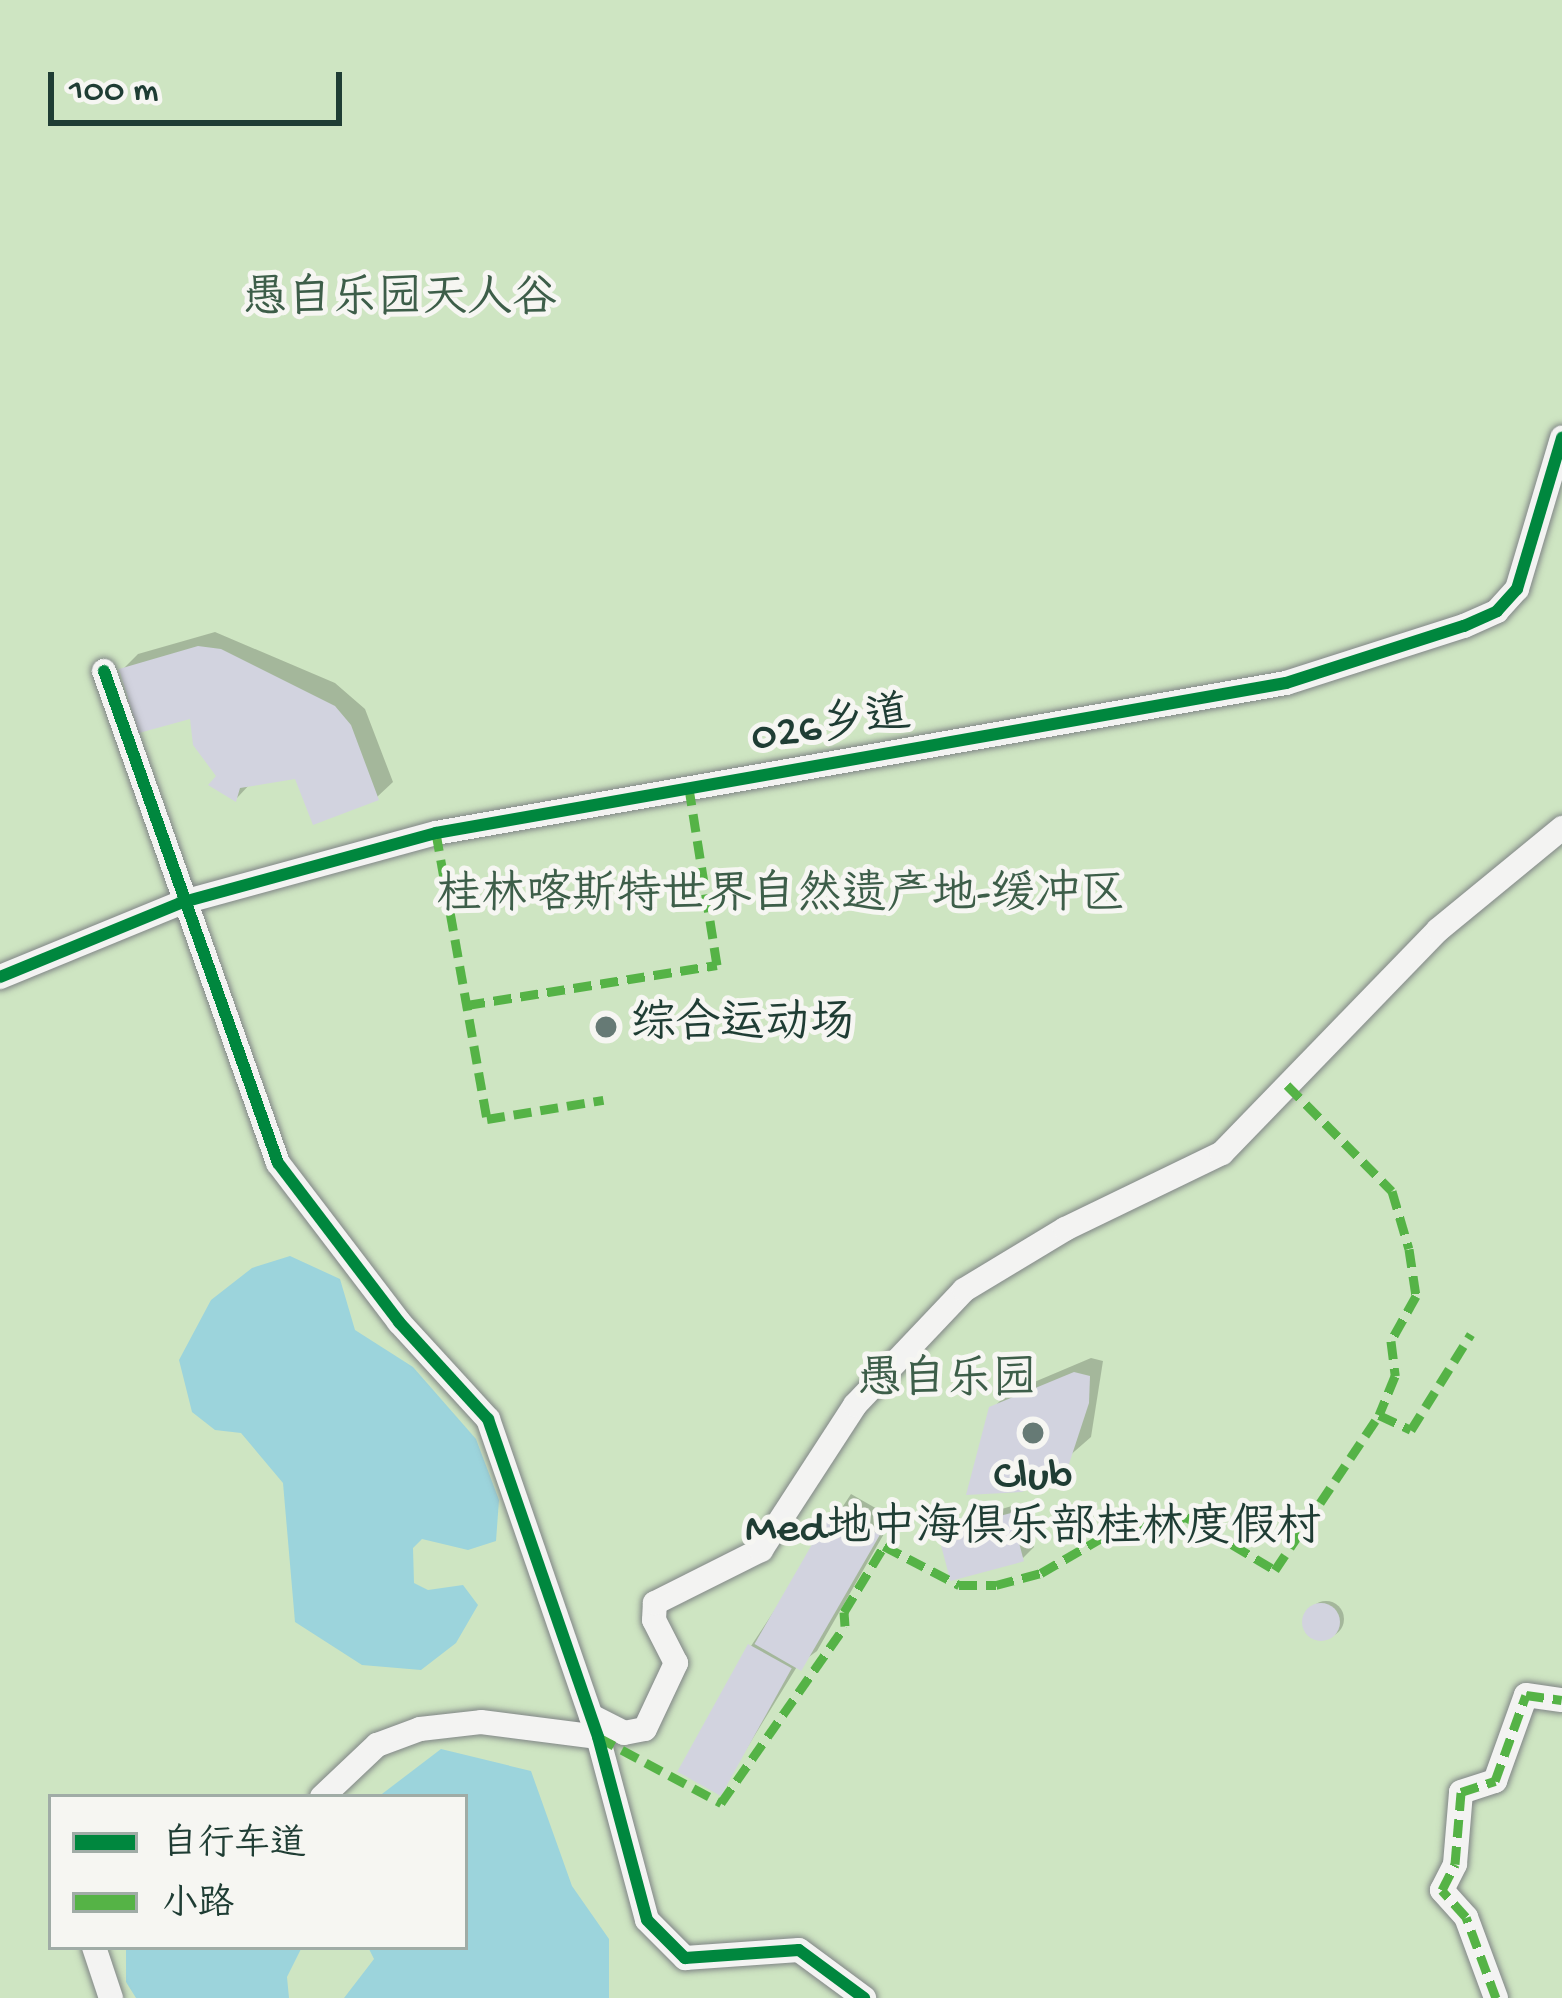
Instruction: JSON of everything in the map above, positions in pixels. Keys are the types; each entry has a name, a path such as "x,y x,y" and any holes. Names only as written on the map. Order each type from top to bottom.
{"street":[{"name":"026乡道","path":"0,977 180,903 436,832 1286,683 1464,626 1498,611 1517,590 1562,439"},
{"path":"104,671 180,903 278,1163 399,1322 488,1420 595,1727 647,1920 685,1958 799,1950 864,1998"},
{"path":"325,1794 377,1745 420,1729 481,1722 595,1727 624,1733 645,1729 676,1660 654,1620 655,1603 761,1550 855,1405 964,1290 1065,1228 1222,1153 1438,930 1562,828"},
{"path":"1496,1998 1466,1917 1442,1891 1455,1864 1461,1792 1496,1781 1526,1695 1562,1700"},
{"path":"95,1950 111,1998"}],"green space":[{"name":"桂林喀斯特世界自然遗产地-缓冲区","path":"0,0 1562,0 1562,1998 0,1998"}],"water":[{"path":"290,1256 340,1279 355,1330 413,1367 476,1439 499,1500 496,1541 468,1550 422,1539 413,1548 414,1583 428,1590 463,1585 478,1605 456,1643 421,1670 362,1665 295,1622 283,1483 241,1433 215,1430 192,1412 179,1360 211,1300 252,1268"},
{"path":"441,1749 531,1771 572,1886 609,1939 609,1998 344,1998 374,1959 370,1950 468,1950 468,1794 382,1794"},
{"path":"126,1950 300,1950 287,1977 289,1998 136,1998 126,1982"}],"building":[{"path":"198,646 221,649 335,706 351,725 379,800 313,825 295,779 240,788 236,802 208,785 216,776 193,745 190,719 139,733 119,669"},
{"name":"Club Med地中海俱乐部桂林度假村","path":"1074,1372 1090,1376 1089,1403 1068,1467 1022,1492 966,1495 989,1407"},
{"path":"833,1508 880,1535 801,1671 754,1644"},
{"path":"1011,1513 1024,1561 951,1581 938,1533"},
{"path":"1321,1603 1335,1608 1340,1622 1335,1636 1321,1641 1307,1636 1302,1622 1307,1608"},
{"path":"748,1644 792,1668 721,1796 677,1772"}],"marked path":[{"path":"467,1005 717,965 689,788"},
{"path":"436,833 487,1119 603,1100"},
{"path":"1287,1085 1392,1191 1409,1249 1416,1296 1391,1341 1395,1376 1379,1415 1411,1430 1471,1334"},
{"path":"598,1737 721,1803 845,1626 844,1612 884,1546 959,1585 996,1585 1041,1573 1103,1537 1186,1517 1275,1570 1379,1415"},
{"path":"1496,1998 1466,1917 1442,1890 1455,1864 1461,1792 1495,1781 1526,1695 1562,1700"}],"cycle path":[{"path":"0,977 180,903 436,833 1286,683 1464,626 1497,611 1517,589 1562,438"},
{"path":"104,671 278,1163 399,1322 488,1419 598,1737 647,1920 685,1958 799,1950 864,1998"}],"place":[{"name":"综合运动场","path":"606,1027"},
{"name":"Club Med地中海俱乐部桂林度假村","path":"1033,1433"}],"park label":[{"name":"愚自乐园天人谷","path":"400,302"},
{"name":"愚自乐园","path":"947,1383"}]}
